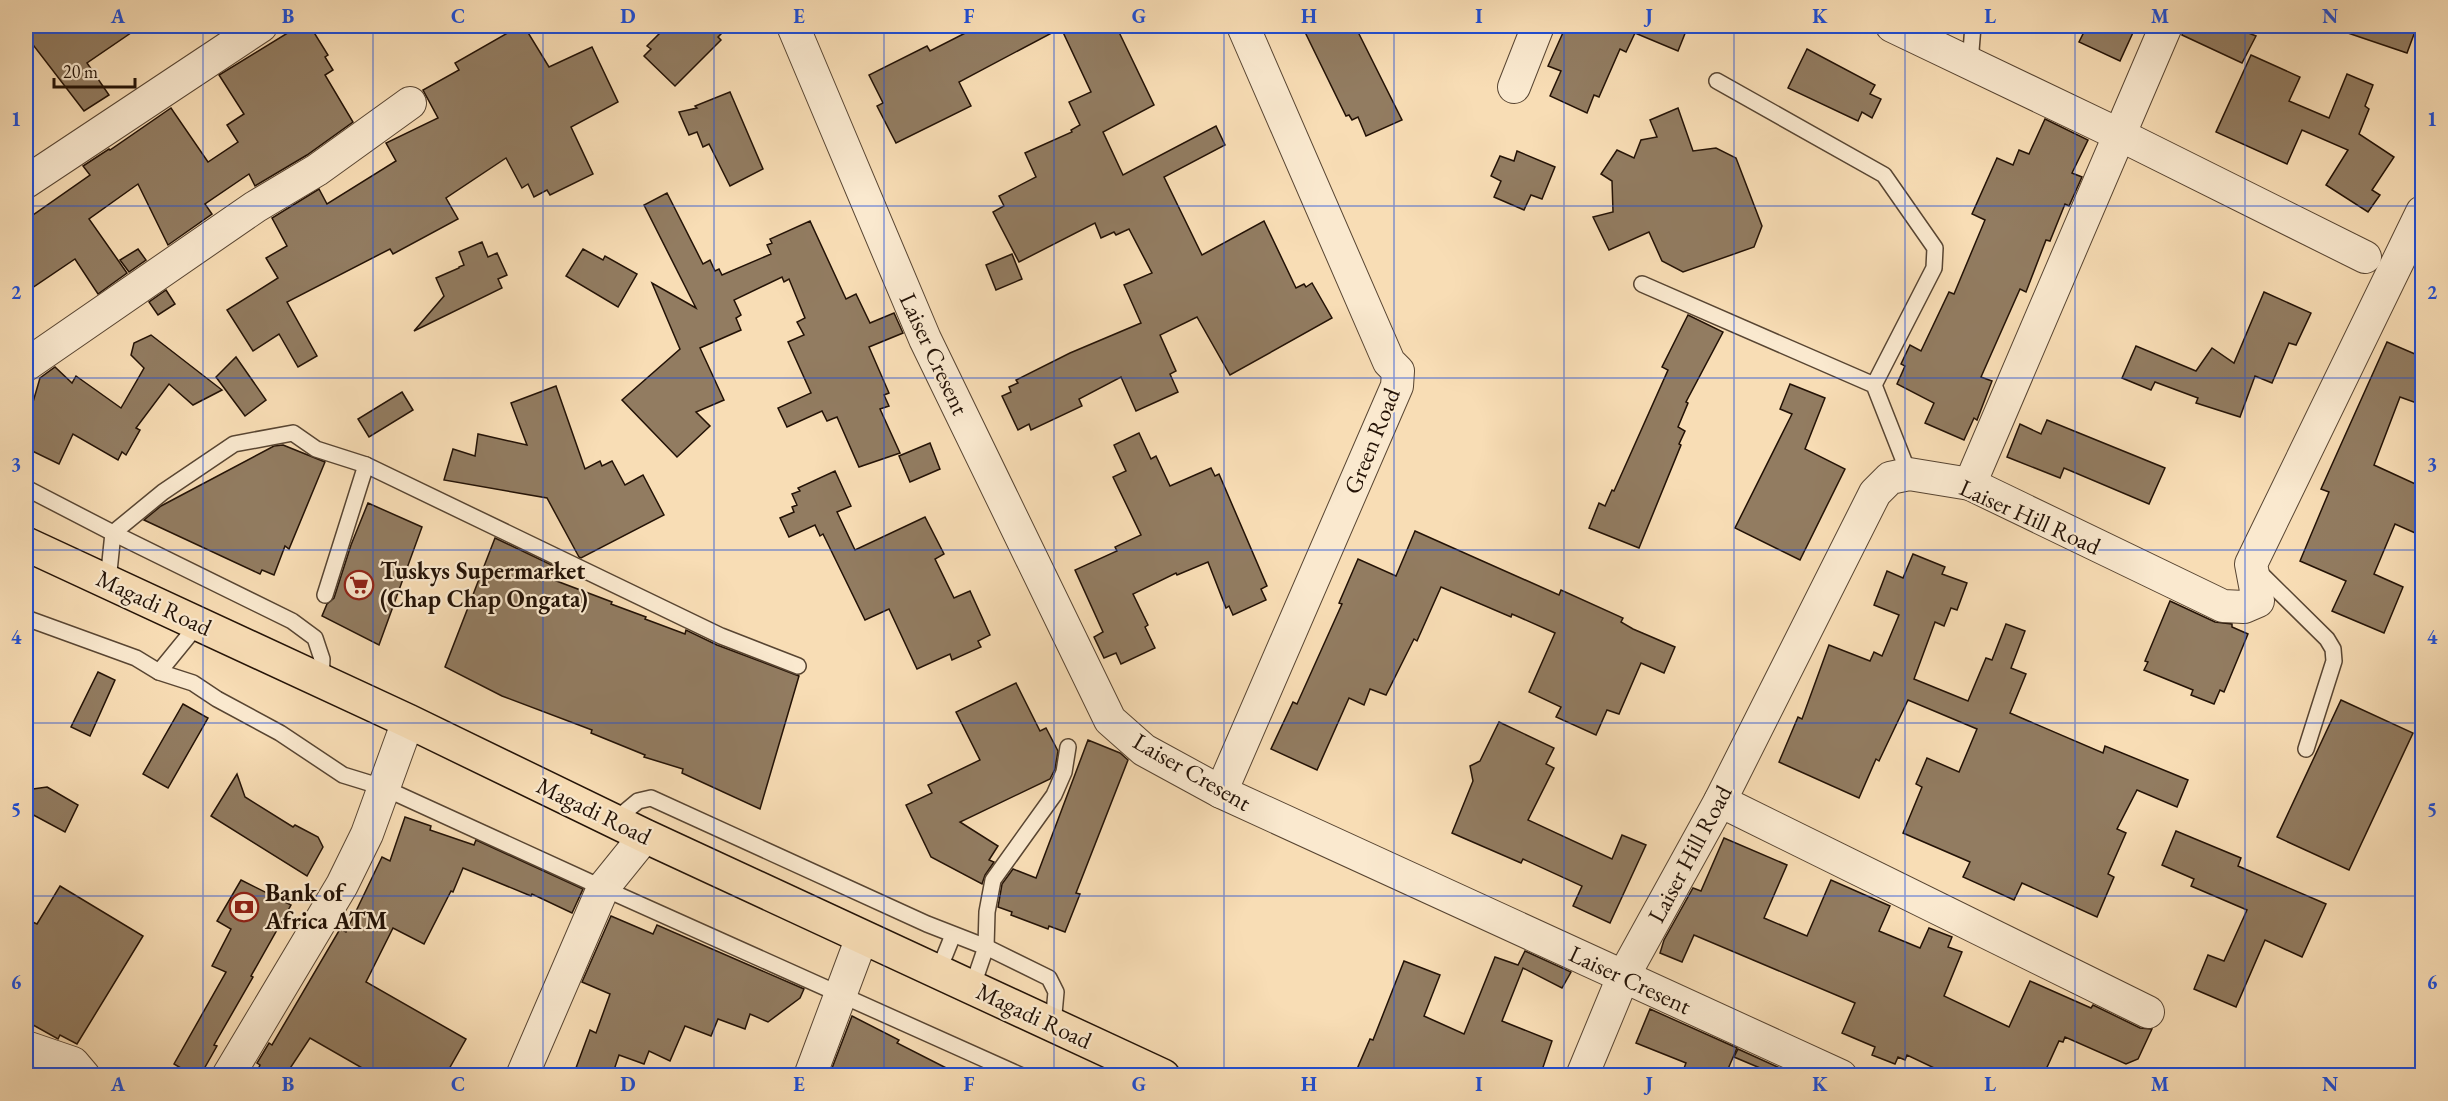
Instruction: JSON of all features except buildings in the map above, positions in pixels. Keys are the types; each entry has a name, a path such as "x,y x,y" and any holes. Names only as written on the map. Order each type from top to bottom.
{"highway":[{"name":"Magadi Road","path":"26,544 199,623 645,836 1053,1025 1141,1071"}],"street":[{"path":"26,182 261,26"},
{"name":"Laiser Cresent","path":"793,26 925,339 1110,720 1144,750 1221,792 1841,1076"},
{"name":"Green Road","path":"1221,792 1397,386 1398,371 1389,362 1243,26"},
{"path":"1514,87 1538,26"},
{"path":"1892,26 2120,135 2365,257"},
{"path":"1970,484 2166,26"},
{"path":"26,365 255,207 317,170 410,103"},
{"path":"2251,564 2422,212"},
{"name":"Laiser Hill Road","path":"1582,1076 1623,977 1720,801 1875,493 1890,478 1909,474 1970,484 2223,606 2244,607 2258,601 2251,564"},
{"path":"228,1076 342,885 367,834 382,787 408,722"},
{"path":"1720,801 2148,1012"},
{"path":"522,1076 603,888 645,836"},
{"path":"810,1076 838,995 862,937"},
{"path":"26,1047 73,1063 84,1076"}],"lane":[{"path":"1970,63 1973,26"},
{"path":"1717,81 1884,175 1935,248 1934,268 1874,385"},
{"path":"1642,284 1874,385 1909,474"},
{"path":"108,581 113,533 163,492 234,444 293,433 316,449 366,465 721,636 798,666"},
{"path":"325,595 366,465"},
{"path":"26,488 292,621 315,638 322,659 321,681"},
{"path":"2251,564 2327,639 2333,649 2334,661 2306,749"},
{"path":"26,618 136,658 159,672 193,683 217,699 280,733 343,775 382,787 838,995 1022,1076"},
{"path":"159,672 199,623"},
{"path":"972,988 986,947 987,912 993,880 1054,795 1064,772 1068,747"},
{"path":"614,821 638,801 651,798 953,935 986,947 1049,978 1056,992 1053,1025"},
{"path":"938,972 953,935"}],"place":[{"name":"Tuskys Supermarket (Chap Chap Ongata)","path":"359,585"},
{"name":"Bank of Africa ATM","path":"244,907"}]}
